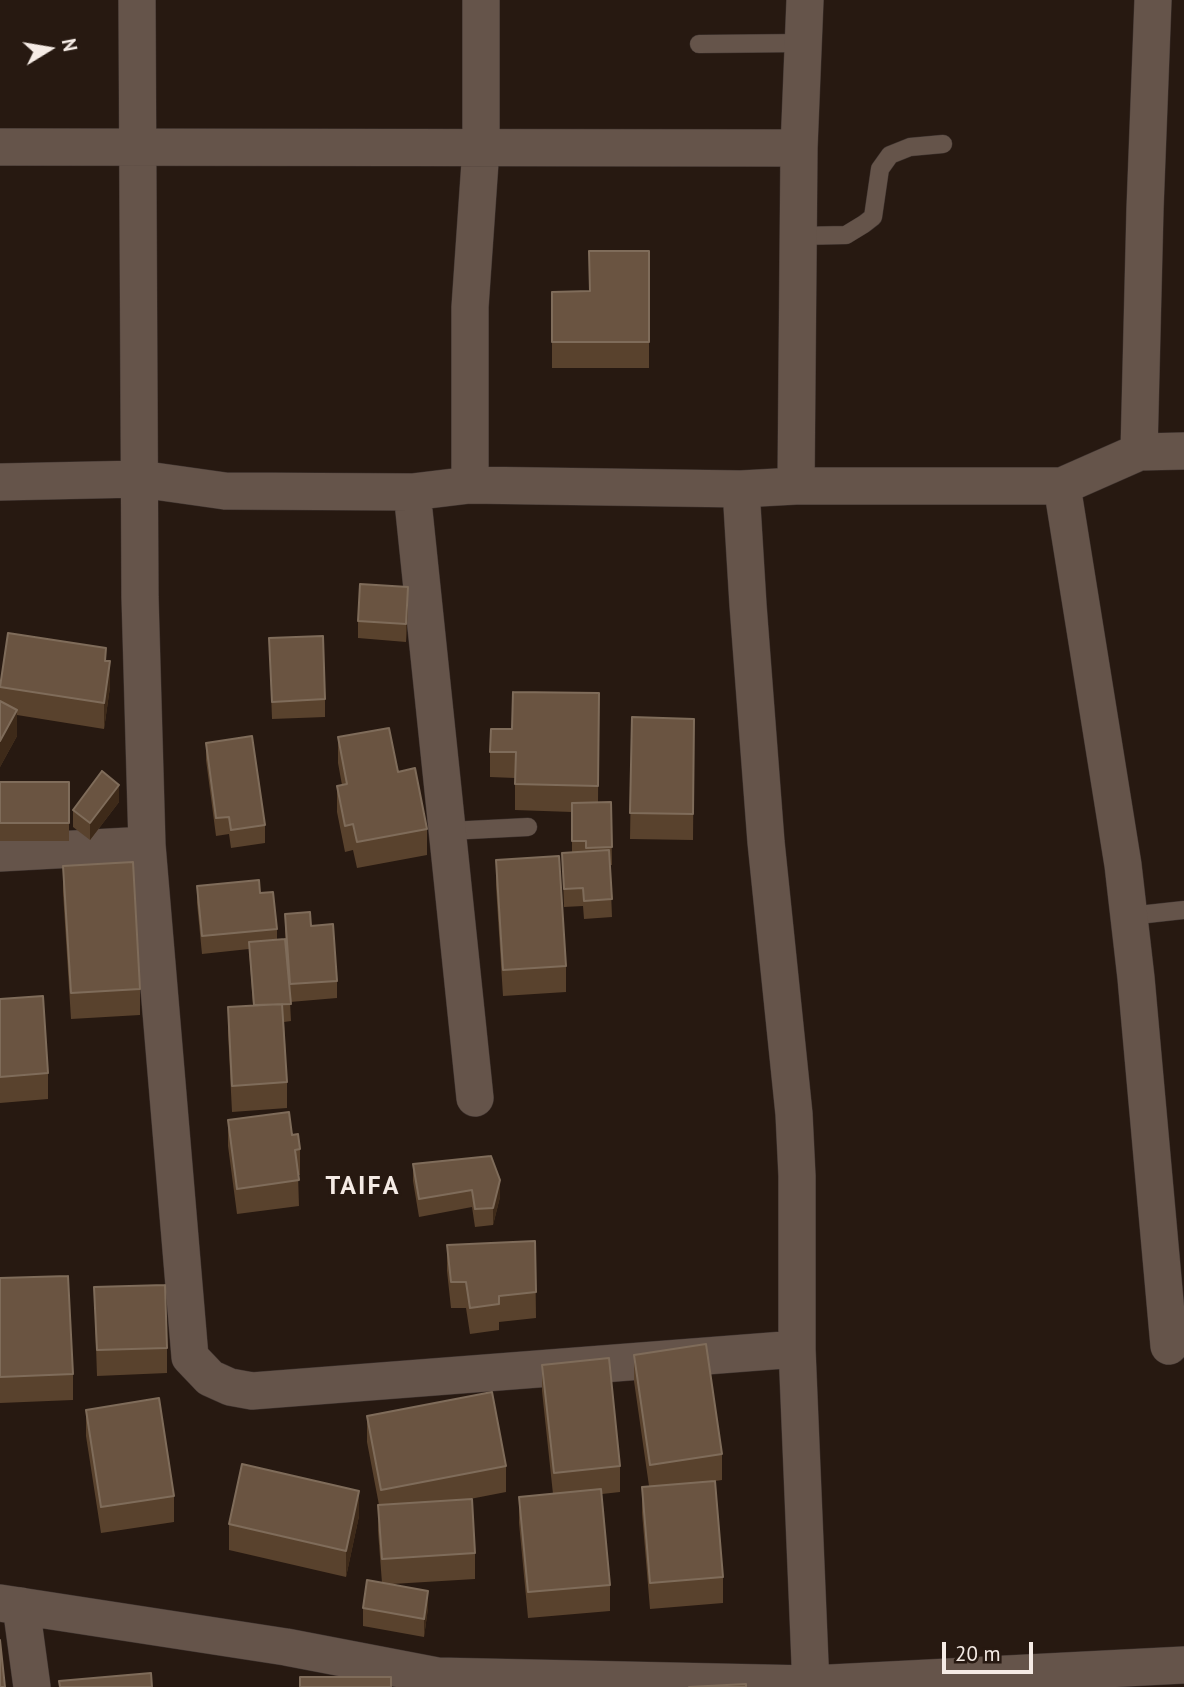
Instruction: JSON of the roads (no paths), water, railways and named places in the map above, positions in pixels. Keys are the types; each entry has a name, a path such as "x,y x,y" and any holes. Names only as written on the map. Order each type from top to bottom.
{"street":[{"path":"137,0 140,480 147,845 190,1357 210,1378 230,1387 252,1391 797,1349"},
{"path":"470,485 470,307 481,148 481,0"},
{"path":"796,486 799,148 804,0"},
{"path":"1139,452 1153,0"},
{"path":"0,147 799,148"},
{"path":"0,482 140,480 225,491 412,492 470,485 741,489 796,486 1062,486 1139,452 1184,451"},
{"path":"1062,486 1129,916 1169,1346"},
{"path":"741,489 765,842 794,1114 797,1176 797,1349 811,1686"},
{"path":"412,492 475,1098"},
{"path":"0,853 147,845"},
{"path":"32,1687 10,1604 286,1647 438,1681 811,1686 1184,1665"}],"lane":[{"path":"699,44 803,43"},
{"path":"799,236 846,235 864,224 873,217 880,169 890,155 910,147 943,144"},
{"path":"449,831 528,827"},
{"path":"1129,916 1184,910"}],"district":[{"name":"TAIFA","path":"363,1187"}]}
